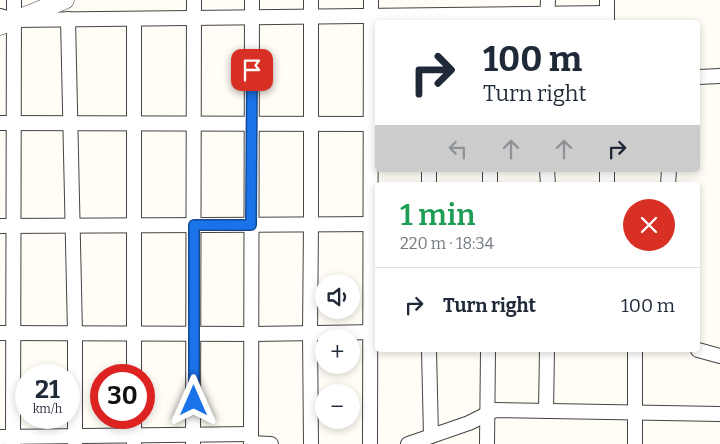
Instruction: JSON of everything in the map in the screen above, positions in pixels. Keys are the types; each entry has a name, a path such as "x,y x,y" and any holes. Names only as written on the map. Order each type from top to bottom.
{"street":[{"path":"14,0 5,20 8,439 193,439 251,441 271,444"},
{"path":"5,20 65,0"},
{"path":"193,439 194,0"},
{"path":"251,441 252,0"},
{"path":"311,0 311,444"},
{"path":"370,444 374,333 374,124 371,0"},
{"path":"5,20 371,16 490,19 547,12 607,12"},
{"path":"134,18 134,364"},
{"path":"68,19 75,333 75,440"},
{"path":"700,77 720,76"},
{"path":"7,123 374,124"},
{"path":"7,226 374,224"},
{"path":"6,333 374,333"},
{"path":"700,351 720,356"},
{"path":"429,352 431,436"},
{"path":"487,444 488,352"},
{"path":"546,411 547,352"},
{"path":"635,352 635,444"},
{"path":"408,444 469,423 495,410 720,414"}],"route":[{"path":"194,401 194,225 251,225 252,70"}]}
